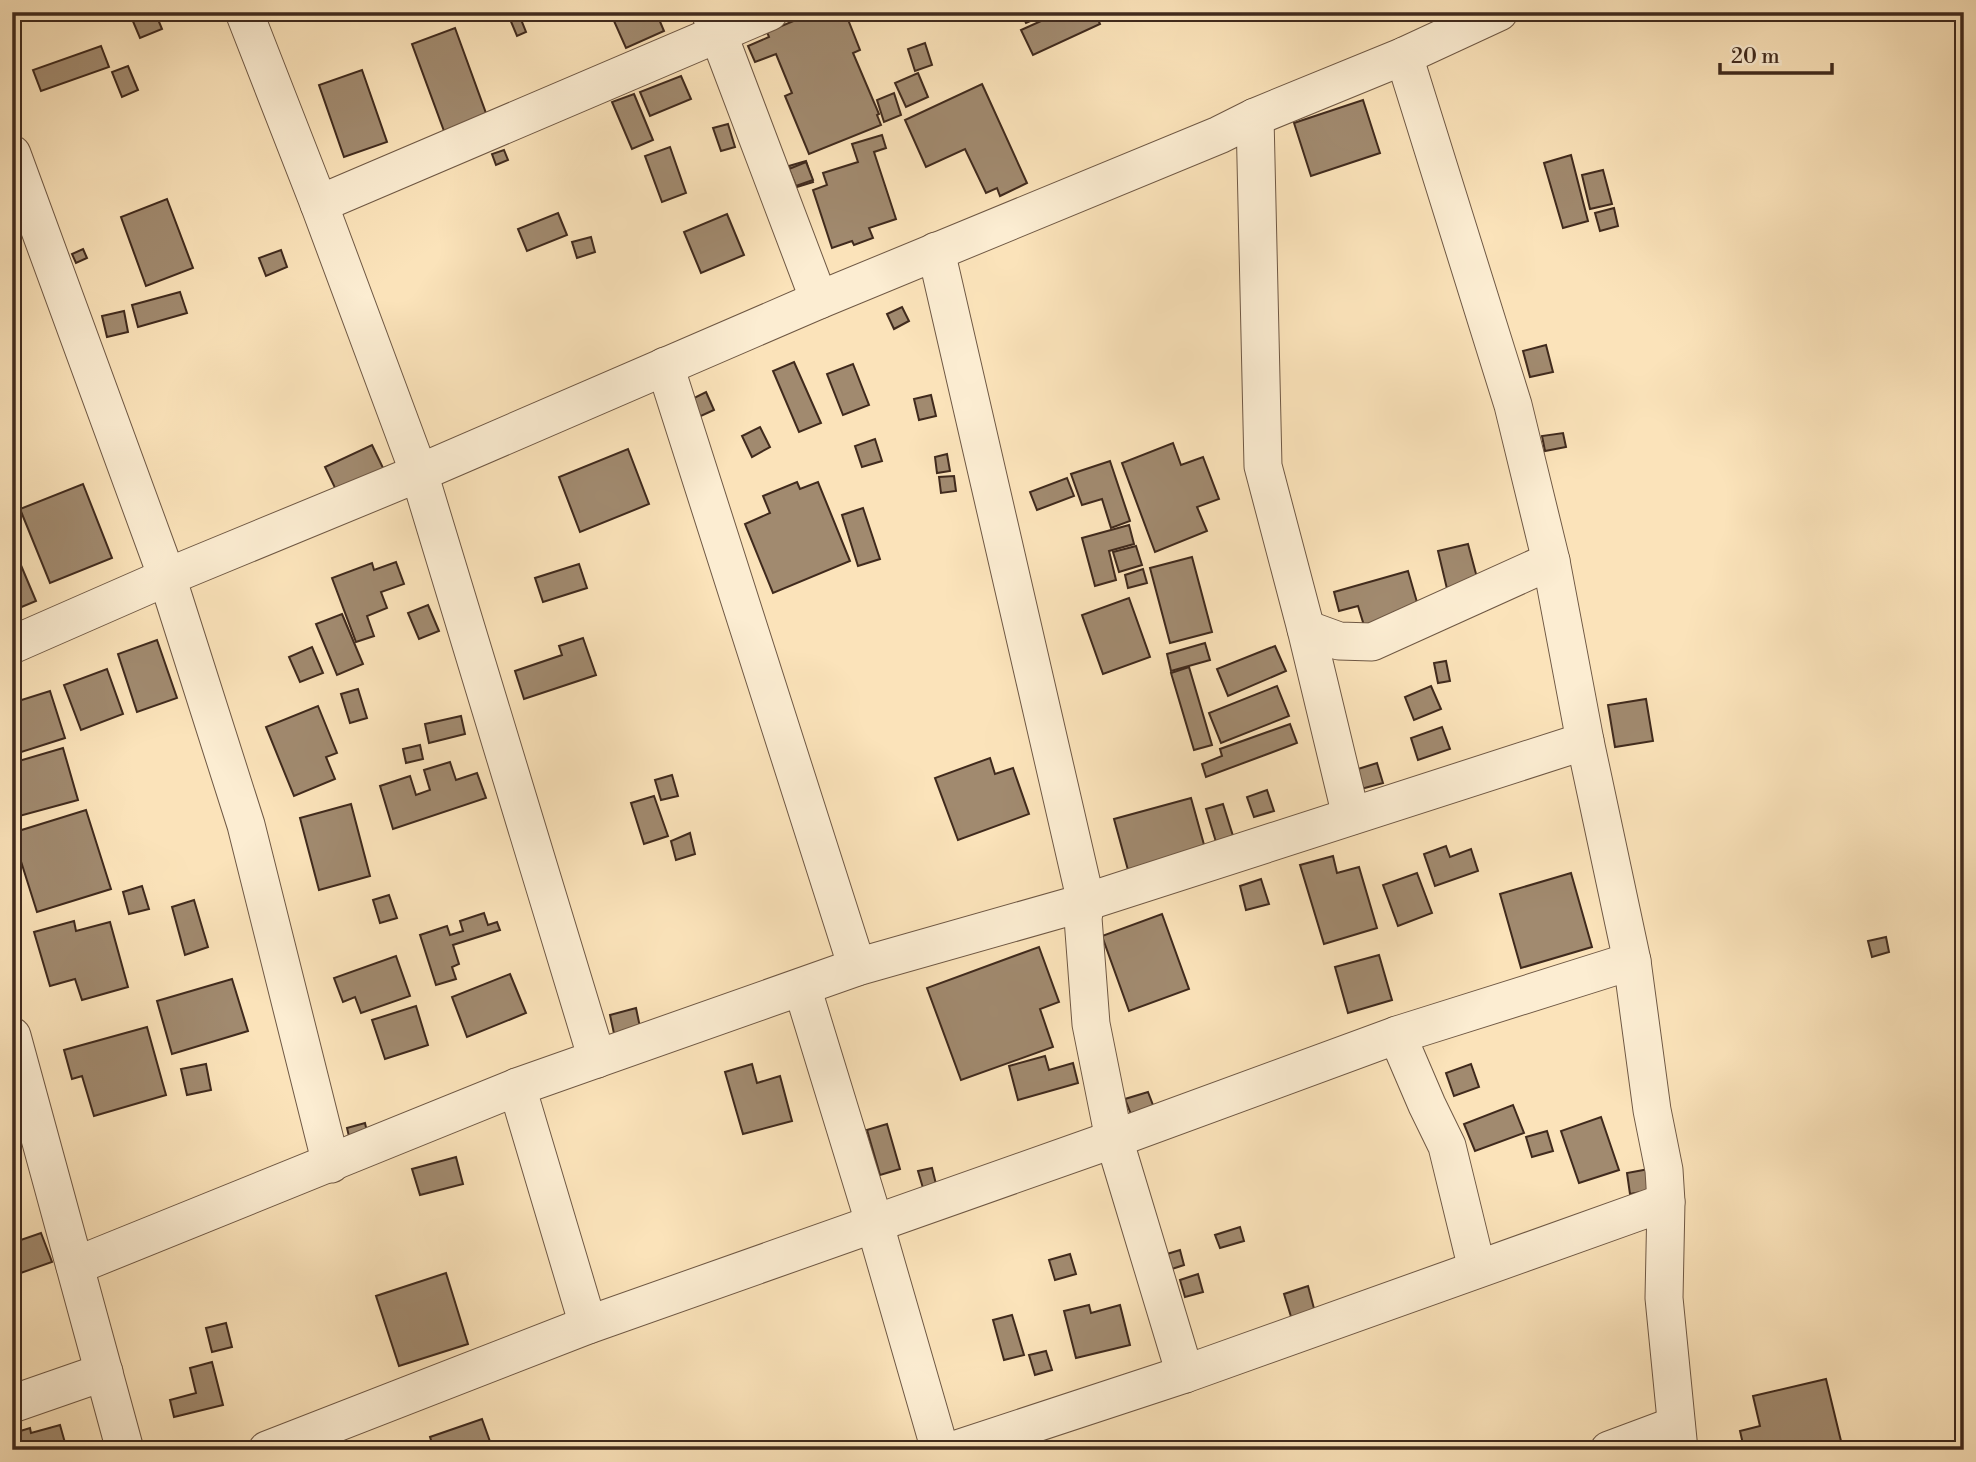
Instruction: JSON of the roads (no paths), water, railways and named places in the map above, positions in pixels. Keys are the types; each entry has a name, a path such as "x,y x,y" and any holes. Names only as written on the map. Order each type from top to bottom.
{"street":[{"path":"244,12 419,473 597,1059"},
{"path":"319,204 714,23 769,12"},
{"path":"12,645 819,300 1219,135 1499,12"},
{"path":"714,23 819,300"},
{"path":"1404,55 1513,405 1551,561 1585,741 1632,961 1652,1110 1664,1170 1664,1298 1677,1437 1609,1450"},
{"path":"1255,117 1263,466 1351,816"},
{"path":"12,154 167,578 246,825 331,1164"},
{"path":"936,251 1086,902 1083,918 1091,1024 1114,1139 1185,1374"},
{"path":"665,366 858,967"},
{"path":"1306,629 1339,640 1372,642 1551,561"},
{"path":"75,1266 517,1087 858,967 1086,902 1585,741"},
{"path":"267,1450 588,1325 875,1225 1398,1035 1632,961"},
{"path":"802,987 940,1450"},
{"path":"1398,1035 1447,1146 1476,1269"},
{"path":"12,1036 125,1450"},
{"path":"517,1087 588,1325"},
{"path":"954,1450 1185,1374 1666,1202"},
{"path":"12,1404 104,1372"}]}
